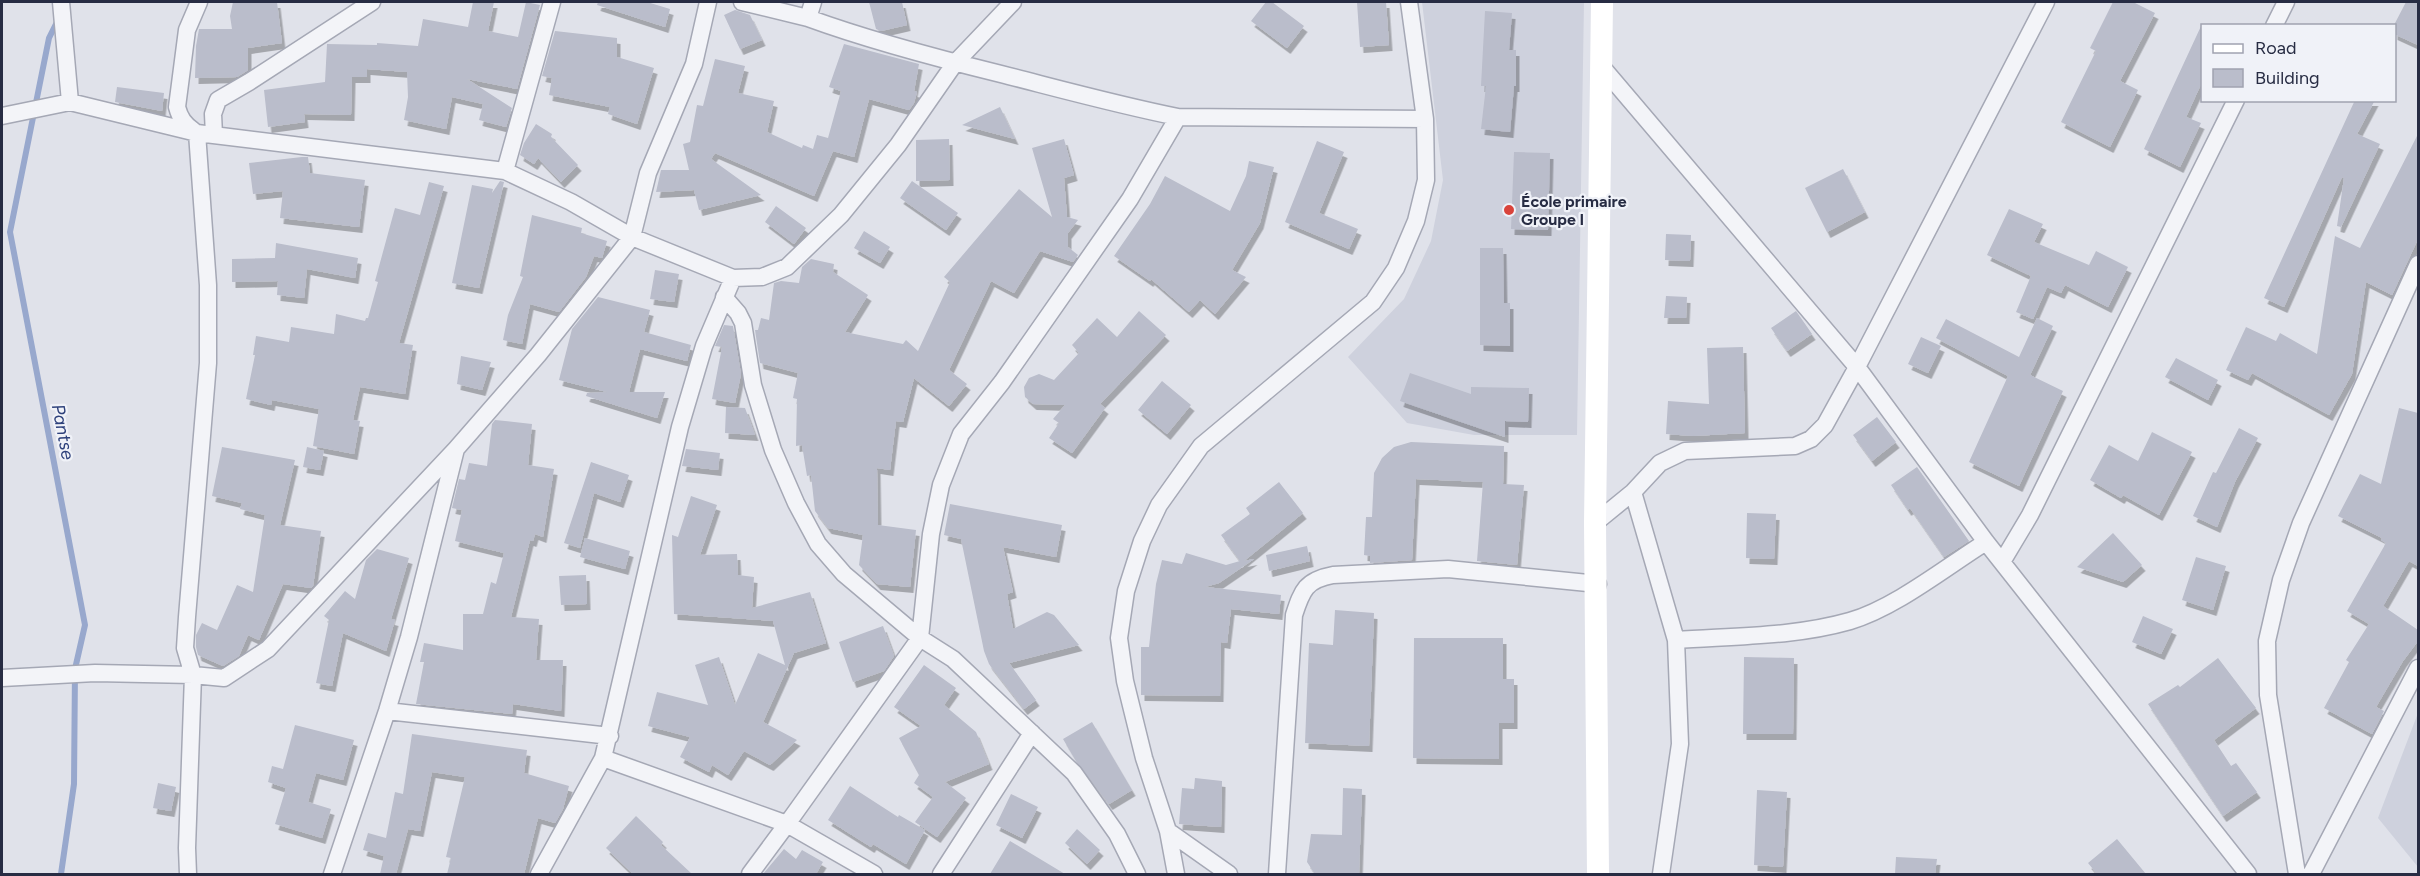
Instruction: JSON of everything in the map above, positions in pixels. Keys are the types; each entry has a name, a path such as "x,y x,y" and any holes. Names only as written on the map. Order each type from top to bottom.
{"street":[{"path":"61,2 70,102"},
{"path":"199,2 187,30 177,107 186,126 206,134"},
{"path":"188,874 193,675 185,648 208,363 206,134 218,100 372,2"},
{"path":"505,171 552,2"},
{"path":"2,678 95,673 224,678 268,649 456,449 538,355 632,237 648,173 694,64 708,2"},
{"path":"742,2 810,10 955,63 1122,106 1178,117 1425,119"},
{"path":"2,116 70,102 206,134 505,171 571,202 632,237 733,278 762,277 787,267 834,223 898,145 955,63 1013,2"},
{"path":"1176,874 1168,831 1144,758 1125,681 1119,638 1126,591 1142,541 1159,505 1201,446 1372,302 1396,268 1416,221 1426,180 1425,119 1409,2"},
{"path":"1598,874 1598,584 1595,523 1602,2"},
{"path":"1595,523 1633,492 1660,463 1685,451 1795,446 1811,440 1825,425 2046,2"},
{"path":"2275,24 2286,2"},
{"path":"1602,67 1857,367 1986,542 2248,874"},
{"path":"2002,562 2030,515 2235,102"},
{"path":"750,874 920,638 931,534 941,485 961,434 1002,382 1130,199 1178,117"},
{"path":"2297,874 2268,695 2266,641 2281,580 2301,523 2418,264"},
{"path":"539,874 603,758 610,736 680,427 704,346 733,278"},
{"path":"724,297 738,313 743,323 753,385 773,450 796,503 818,544 844,574 920,638 953,660 1074,773 1117,834 1137,874"},
{"path":"332,874 387,711 409,637 456,449"},
{"path":"1633,492 1676,639 1680,744 1661,874"},
{"path":"1676,639 1802,632 1852,620 1893,601 1986,542"},
{"path":"1276,874 1294,615 1302,592 1316,578 1334,574 1448,569 1598,584"},
{"path":"2311,874 2418,668"},
{"path":"387,711 610,736"},
{"path":"941,874 1032,733"},
{"path":"603,758 787,824 874,874"},
{"path":"1168,831 1229,874"}],"shaded area":[{"name":"École primaire Groupe I","path":"1422,2 1584,2 1577,435 1474,435 1407,423 1348,357 1404,299 1431,241 1443,180"},
{"path":"2418,713 2418,867 2378,818"}],"building":[{"path":"233,2 277,2 282,43 248,48 248,70 237,77 195,78 199,29 232,29 230,16"},
{"path":"473,2 494,2 488,31 518,37 526,2 540,5 517,89 467,79 512,108 506,127 479,120 483,104 452,97 446,129 404,120 408,97 407,72 367,69 367,77 352,77 351,115 304,114 305,122 268,127 264,90 325,82 327,44 377,45 377,43 418,46 423,19 468,27"},
{"path":"598,2 647,2 670,9 665,27 597,5"},
{"path":"869,2 902,2 907,25 881,31 876,29"},
{"path":"1266,2 1272,2 1304,26 1287,48 1251,21"},
{"path":"1357,2 1386,2 1389,45 1360,47"},
{"path":"2113,2 2133,2 2155,13 2120,81 2138,90 2110,147 2061,122 2096,51 2090,48"},
{"path":"2406,2 2418,2 2418,45 2396,35 2395,24"},
{"path":"735,10 750,15 762,40 740,49 724,15"},
{"path":"1485,11 1512,13 1509,50 1516,50 1516,86 1514,86 1510,132 1481,129 1486,86 1481,86"},
{"path":"2201,26 2201,84 2186,117 2201,123 2180,167 2144,149"},
{"path":"555,31 617,38 617,57 654,68 637,124 608,114 610,107 549,95 552,78 542,76"},
{"path":"844,44 919,64 914,91 917,92 909,110 869,99 854,157 833,151 814,196 715,153 711,159 761,195 699,210 694,190 656,192 661,170 689,170 683,144 690,142 697,105 703,106 715,59 745,66 738,93 774,101 767,132 802,148 803,145 813,149 817,135 828,138 841,91 829,87"},
{"path":"117,87 164,93 162,111 115,102"},
{"path":"2354,102 2374,102 2357,134 2380,144 2341,227 2337,226 2344,178 2342,177 2284,307 2264,298"},
{"path":"1000,107 1015,139 962,125"},
{"path":"536,124 552,134 551,137 578,165 561,182 538,158 534,164 520,155 524,143"},
{"path":"2418,134 2418,239 2392,295 2366,282 2352,374 2329,415 2252,373 2248,380 2226,370 2246,327 2276,341 2280,333 2317,354 2335,236 2360,248"},
{"path":"949,139 950,180 916,181 916,140"},
{"path":"1064,139 1074,175 1064,178 1067,217 1078,220 1068,233 1068,247 1078,255 1073,262 1040,251 1014,293 991,281 949,370 967,384 949,406 914,378 903,422 896,421 890,470 877,468 878,525 916,530 910,587 877,584 859,565 863,535 828,528 815,511 811,475 807,476 802,445 796,446 797,399 793,398 798,373 760,363 755,330 758,330 761,318 769,320 774,283 781,281 799,283 802,267 811,259 834,264 833,272 868,295 845,332 903,344 906,340 918,351 950,282 944,277 1019,189 1052,217 1032,148"},
{"path":"1317,141 1344,152 1319,213 1358,229 1349,249 1285,222"},
{"path":"1514,152 1550,153 1548,230 1511,229"},
{"path":"308,157 310,173 365,180 359,227 280,218 283,191 253,194 249,163"},
{"path":"1249,161 1274,167 1260,223 1232,270 1246,277 1215,314 1200,300 1189,312 1151,279 1150,281 1114,256 1150,204 1165,176 1230,211 1246,176"},
{"path":"1843,169 1865,212 1827,232 1805,188"},
{"path":"500,181 504,182 479,288 452,283 472,185 493,189 492,193"},
{"path":"912,181 958,213 946,230 900,198"},
{"path":"429,182 444,186 399,343 413,345 405,394 360,387 353,420 360,421 354,454 313,446 319,409 272,400 271,405 246,399 255,355 253,355 256,336 289,342 291,327 334,334 336,314 365,321 368,318 378,282 375,281 395,208 420,215"},
{"path":"776,206 806,228 794,244 765,222"},
{"path":"2009,209 2043,224 2034,242 2089,265 2096,251 2128,267 2108,307 2065,285 2061,293 2047,287 2033,319 2016,312 2031,276 1987,255"},
{"path":"532,215 582,228 581,233 607,241 602,258 594,256 586,277 559,312 530,304 522,344 503,340 508,315 523,277 520,276"},
{"path":"864,231 890,247 880,263 854,248"},
{"path":"1666,234 1691,235 1690,261 1665,260"},
{"path":"276,243 358,258 355,278 307,269 304,298 277,295 278,281 232,282 232,259 275,258"},
{"path":"1480,248 1503,248 1504,303 1510,303 1510,346 1480,345"},
{"path":"655,270 679,274 674,302 650,299"},
{"path":"1666,296 1687,297 1686,318 1664,318"},
{"path":"598,297 650,310 644,332 691,345 687,361 640,349 629,392 665,392 657,418 586,396 587,393 607,392 559,380 572,329"},
{"path":"1139,311 1166,335 1100,404 1105,408 1072,453 1049,438 1059,423 1053,419 1065,405 1033,404 1025,397 1024,387 1029,378 1039,374 1054,380 1079,353 1072,345 1097,318 1117,337"},
{"path":"1796,311 1812,334 1787,351 1771,328"},
{"path":"2037,318 2053,326 2030,375 2063,391 2019,486 1969,462 2008,376 1936,338 1946,319 2019,357"},
{"path":"724,325 733,326 741,374 735,403 712,399 722,347 715,346"},
{"path":"1921,337 1941,346 1928,373 1908,364"},
{"path":"1743,347 1745,433 1693,436 1666,434 1668,401 1709,404 1707,348"},
{"path":"461,356 491,362 482,390 457,384"},
{"path":"2176,358 2218,380 2208,400 2165,377"},
{"path":"1410,373 1471,394 1471,387 1529,388 1528,422 1505,421 1505,437 1400,401"},
{"path":"1162,381 1191,405 1167,434 1138,410"},
{"path":"726,407 745,408 755,435 725,433"},
{"path":"2399,408 2418,413 2418,566 2409,561 2383,606 2418,630 2418,641 2403,661 2376,707 2384,711 2372,734 2324,708 2349,662 2346,660 2369,624 2347,611 2386,543 2381,540 2382,538 2338,516 2360,474 2381,484"},
{"path":"1877,417 1896,442 1872,461 1853,435"},
{"path":"495,420 532,424 528,465 554,469 543,537 535,534 533,541 530,540 511,617 539,619 536,660 563,660 561,711 513,704 512,714 416,704 424,662 420,662 424,643 463,650 463,614 483,614 491,582 496,584 504,553 455,541 462,510 452,508 459,479 465,480 469,463 487,466 492,424"},
{"path":"2239,428 2258,438 2235,482 2217,527 2193,516 2213,472 2216,473"},
{"path":"2152,432 2192,452 2159,515 2123,495 2121,498 2090,480 2109,445 2138,461"},
{"path":"1411,442 1504,446 1503,484 1524,485 1517,565 1477,561 1483,482 1416,479 1412,560 1370,563 1370,556 1364,555 1366,517 1372,517 1374,473 1382,458 1394,447"},
{"path":"222,447 295,460 280,525 321,531 313,586 311,588 283,584 259,640 248,635 239,656 223,666 198,655 196,635 202,623 217,630 237,585 253,592 265,515 240,509 242,503 212,496"},
{"path":"307,447 324,451 320,470 303,467"},
{"path":"686,449 720,453 718,470 682,466"},
{"path":"591,462 629,475 620,502 594,493 580,548 564,543"},
{"path":"1917,467 1969,541 1944,557 1891,485"},
{"path":"1279,482 1303,513 1244,561 1254,559 1219,583 1205,587 1281,595 1279,614 1231,609 1227,643 1221,642 1220,696 1141,695 1141,647 1149,647 1156,584 1162,560 1182,564 1186,553 1226,565 1240,561 1221,535 1250,514 1246,508"},
{"path":"691,496 717,505 700,555 737,554 738,575 754,577 752,608 810,592 826,643 794,653 763,722 797,740 770,765 744,751 728,775 712,765 709,772 680,757 690,737 648,726 657,692 708,705 695,665 719,657 735,705 758,653 785,665 773,621 674,614 672,535 678,537"},
{"path":"950,504 1062,525 1056,557 1003,547 1013,592 1007,594 1013,629 1047,612 1054,615 1079,645 1009,663 1036,700 1024,709 989,664 984,651 961,539 944,535"},
{"path":"1747,513 1776,514 1774,559 1746,558"},
{"path":"2113,533 2142,565 2123,582 2077,567"},
{"path":"585,538 630,551 625,569 580,557"},
{"path":"1307,546 1310,561 1269,571 1266,555"},
{"path":"377,549 409,558 391,619 395,620 386,651 343,633 332,686 316,683 329,620 324,616 345,591 355,599 366,560"},
{"path":"2196,557 2226,566 2213,610 2182,600"},
{"path":"586,575 587,604 561,605 559,576"},
{"path":"1335,610 1374,613 1369,746 1305,743 1309,643 1333,645"},
{"path":"2143,616 2173,629 2161,654 2132,642"},
{"path":"883,626 894,656 884,671 853,682 839,642"},
{"path":"1414,638 1503,638 1503,679 1514,679 1514,723 1499,723 1499,759 1413,758"},
{"path":"1744,657 1794,658 1793,734 1743,734"},
{"path":"2218,658 2256,708 2214,740 2231,766 2236,763 2257,792 2223,816 2148,704 2178,685 2180,687"},
{"path":"924,665 956,688 944,705 976,732 989,764 945,782 966,798 937,837 915,822 933,797 914,783 919,775 899,738 921,726 894,707"},
{"path":"1092,722 1132,790 1109,804 1076,761 1063,739"},
{"path":"295,725 354,740 343,780 316,773 308,802 331,809 322,838 275,824 286,788 268,782 272,766 283,769"},
{"path":"412,734 527,750 524,773 569,786 563,809 555,823 538,818 524,874 447,874 451,858 446,857 465,777 432,772 420,831 408,829 396,874 380,874 384,856 363,850 368,833 386,838 395,792 403,794"},
{"path":"1195,778 1222,781 1221,827 1179,824 1182,788 1194,789"},
{"path":"158,783 176,787 171,811 153,808"},
{"path":"850,786 898,817 899,815 925,830 906,864 873,844 871,847 828,820"},
{"path":"1343,788 1362,789 1359,874 1315,874 1307,862 1311,834 1342,835"},
{"path":"1757,790 1787,792 1783,867 1754,865"},
{"path":"1011,794 1038,807 1022,838 996,825"},
{"path":"636,816 663,842 661,845 692,874 633,874 606,848"},
{"path":"1077,829 1100,850 1087,864 1065,843"},
{"path":"2117,839 2146,874 2097,874 2088,863"},
{"path":"1010,841 1065,874 990,874"},
{"path":"784,849 796,859 802,850 823,862 816,874 763,874"},
{"path":"1896,857 1937,859 1935,874 1895,874"}],"waterway":[{"name":"Pantse","path":"58,20 49,38 10,232 85,625 75,669 74,784 61,874"}],"place":[{"name":"École primaire Groupe I","path":"1509,210"}]}
